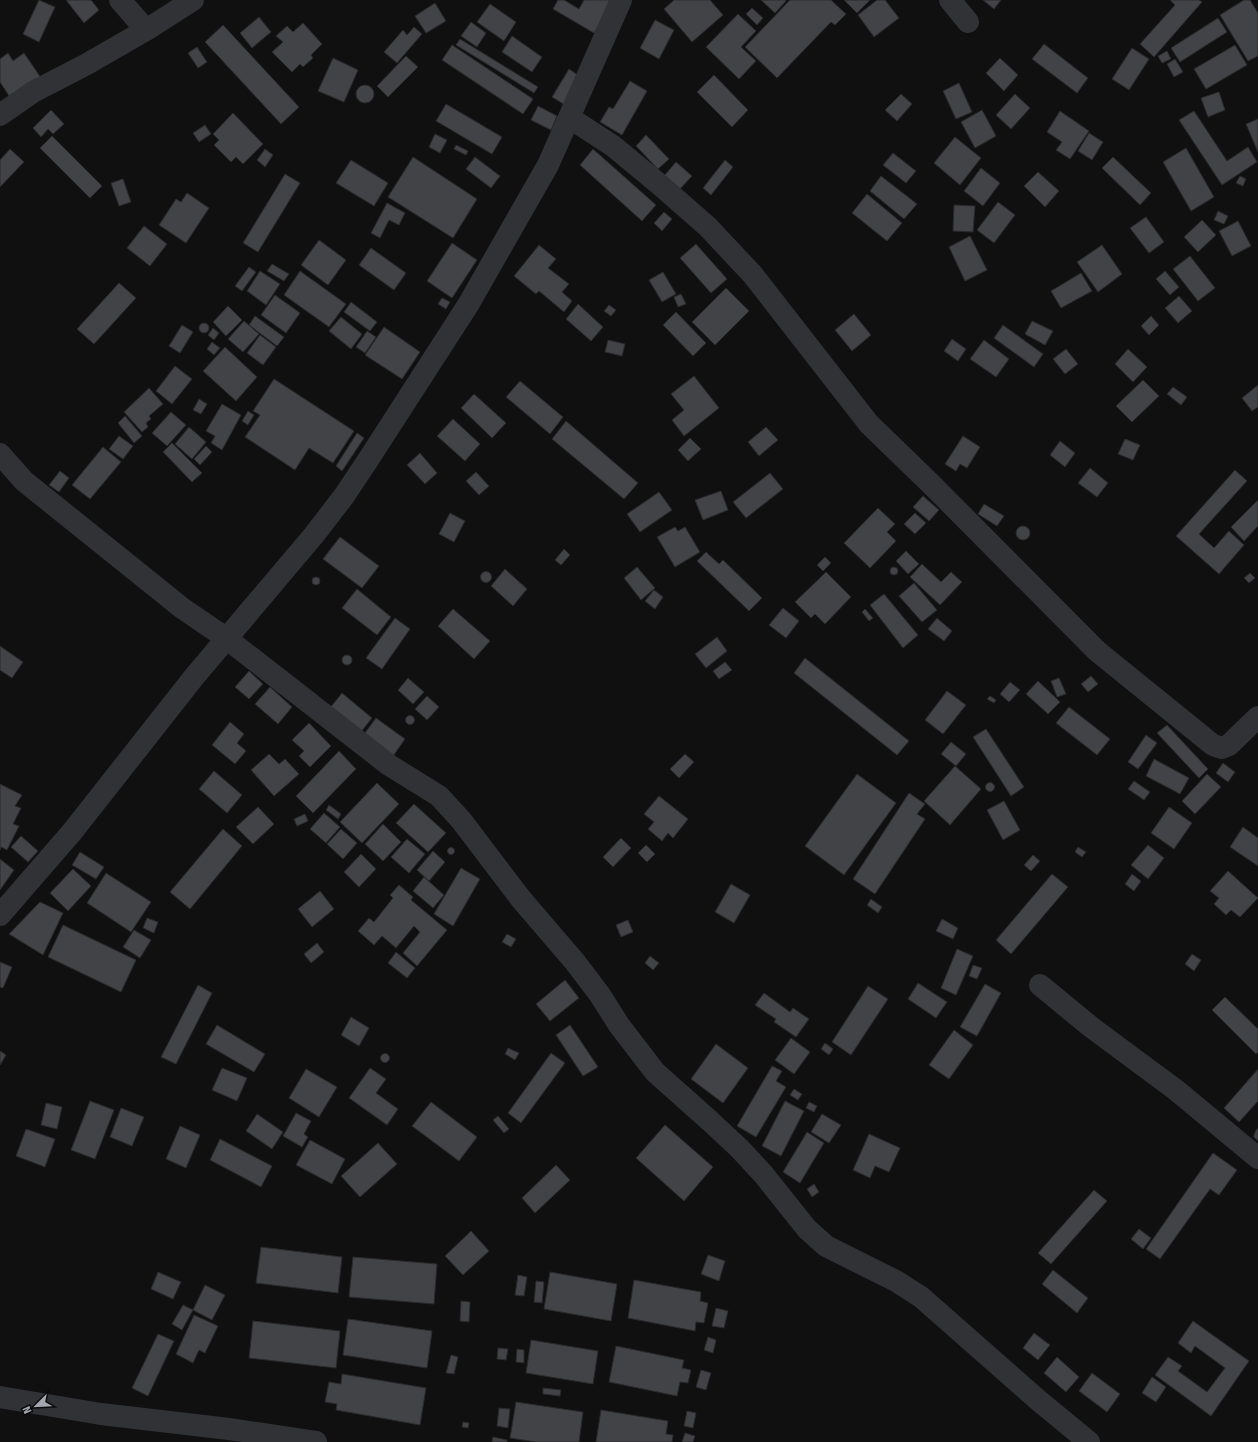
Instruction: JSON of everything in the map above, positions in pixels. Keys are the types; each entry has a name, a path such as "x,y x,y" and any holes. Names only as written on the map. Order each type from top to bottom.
{"street":[{"path":"120,0 146,30"},
{"path":"0,115 33,92 87,64 146,30 193,0"},
{"path":"0,915 72,832 194,677 314,535 344,496 468,306 548,165 621,0"},
{"path":"950,0 968,22"},
{"path":"570,118 613,146 708,227 753,275 869,424 931,484 1097,651 1213,745 1222,748 1229,745 1258,717"},
{"path":"0,454 24,481 100,541 139,575 182,608 226,638 389,765 439,796 452,809 520,899 575,962 600,995 622,1030 655,1072 740,1149 764,1175 807,1229 826,1246 896,1281 921,1297 1038,1400 1089,1442"},
{"path":"1040,985 1090,1027 1176,1090 1258,1158"},
{"path":"0,1397 101,1414 229,1428 316,1442"}],"building":[{"path":"39,0 55,7 39,42 23,34"},
{"path":"66,0 91,0 99,10 84,23"},
{"path":"558,0 564,0 579,9 584,0 614,0 594,33 553,9"},
{"path":"674,0 710,0 723,15 692,42 664,9"},
{"path":"761,0 785,0 786,1 775,13"},
{"path":"790,0 831,0 846,14 835,25 831,22 777,78 745,47"},
{"path":"844,0 870,0 857,13"},
{"path":"877,0 885,0 899,18 874,37 858,15"},
{"path":"983,0 1001,0 994,9"},
{"path":"1170,0 1199,0 1202,2 1154,57 1140,44 1175,5"},
{"path":"1244,0 1250,0 1258,13 1258,56 1248,61 1220,15"},
{"path":"435,3 446,21 426,33 415,16"},
{"path":"490,4 516,22 504,41 477,22"},
{"path":"752,8 763,18 757,25 746,14"},
{"path":"738,14 756,31 741,47 756,61 739,79 706,47"},
{"path":"259,17 271,32 252,48 240,33"},
{"path":"1218,18 1227,32 1180,62 1171,48"},
{"path":"655,20 674,30 659,59 640,48"},
{"path":"471,22 486,33 477,47 461,36"},
{"path":"303,23 322,44 311,55 313,58 303,67 300,64 292,72 272,52 283,42 276,36 287,26 293,32"},
{"path":"223,25 299,107 281,124 205,42"},
{"path":"414,27 422,34 397,63 384,52 403,30 407,35"},
{"path":"512,36 542,57 532,72 502,52"},
{"path":"460,39 538,87 534,93 456,45"},
{"path":"1044,44 1088,78 1077,93 1032,59"},
{"path":"452,45 533,99 523,114 442,60"},
{"path":"1235,45 1247,65 1206,89 1194,69"},
{"path":"197,47 207,62 198,68 188,53"},
{"path":"1132,48 1149,59 1129,90 1112,79"},
{"path":"1167,51 1171,59 1162,63 1158,56"},
{"path":"8,53 13,61 24,53 41,78 11,99 0,82 0,59"},
{"path":"406,56 418,67 388,97 377,86"},
{"path":"333,58 358,70 344,102 318,91"},
{"path":"1000,58 1018,75 1004,91 986,73"},
{"path":"1175,59 1183,72 1174,77 1167,64"},
{"path":"569,69 582,78 565,105 552,97"},
{"path":"714,75 748,110 732,127 697,92"},
{"path":"630,81 647,91 622,135 600,122 609,107 613,109"},
{"path":"959,83 972,112 956,119 943,91"},
{"path":"361,85 369,85 374,90 372,101 369,103 361,103 356,98 356,90"},
{"path":"1219,92 1225,110 1208,117 1201,98"},
{"path":"901,94 912,104 897,121 885,110"},
{"path":"1015,94 1030,108 1011,129 996,115"},
{"path":"446,104 502,137 492,154 436,121"},
{"path":"538,106 557,116 551,130 531,120"},
{"path":"51,110 64,124 53,134 48,129 41,137 33,128"},
{"path":"982,110 996,136 975,148 961,122"},
{"path":"1060,111 1089,131 1070,159 1056,150 1062,142 1047,132"},
{"path":"1194,111 1227,161 1248,147 1257,162 1222,185 1179,120"},
{"path":"233,113 263,144 243,164 236,157 231,162 214,145 219,140 213,134"},
{"path":"1258,119 1258,152 1246,124"},
{"path":"205,125 211,134 199,142 193,133"},
{"path":"1089,133 1103,142 1092,160 1078,151"},
{"path":"435,134 447,140 440,153 429,147"},
{"path":"646,135 669,159 658,169 636,146"},
{"path":"52,136 102,186 90,198 40,148"},
{"path":"955,137 981,158 960,185 934,163"},
{"path":"456,145 468,151 466,155 454,149"},
{"path":"1186,148 1214,197 1191,211 1163,162"},
{"path":"10,149 24,162 0,187 0,160"},
{"path":"265,149 273,155 265,167 257,160"},
{"path":"593,149 656,205 642,221 580,165"},
{"path":"893,153 916,171 906,183 883,165"},
{"path":"413,157 477,199 453,238 388,197"},
{"path":"475,157 500,176 491,188 466,169"},
{"path":"1113,157 1151,193 1140,205 1102,168"},
{"path":"351,160 388,183 374,206 336,183"},
{"path":"725,160 733,167 711,195 703,188"},
{"path":"676,162 692,176 679,190 664,176"},
{"path":"981,168 1000,183 983,206 964,191"},
{"path":"1038,172 1059,191 1045,207 1024,186"},
{"path":"285,174 300,183 258,252 243,243"},
{"path":"881,176 917,204 904,219 870,191"},
{"path":"1240,176 1246,179 1243,186 1236,183"},
{"path":"123,179 131,202 119,206 111,183"},
{"path":"187,193 209,208 186,243 159,225 176,199 181,202"},
{"path":"867,194 902,223 887,241 852,213"},
{"path":"998,202 1015,215 994,243 977,230"},
{"path":"387,203 405,213 399,225 389,220 380,238 371,233"},
{"path":"954,205 975,206 973,232 953,231"},
{"path":"1218,211 1228,216 1224,224 1214,220"},
{"path":"664,212 672,219 662,231 654,223"},
{"path":"1146,217 1164,242 1149,253 1130,228"},
{"path":"1202,220 1216,235 1198,252 1184,237"},
{"path":"1238,221 1251,246 1232,256 1219,231"},
{"path":"144,226 167,244 150,266 127,248"},
{"path":"970,236 987,270 965,281 949,247"},
{"path":"319,240 346,260 328,285 301,265"},
{"path":"452,243 477,260 452,298 427,281"},
{"path":"696,244 727,279 711,293 680,258"},
{"path":"539,245 556,259 548,268 569,284 562,292 572,301 564,312 539,291 536,294 514,276"},
{"path":"1102,245 1122,274 1098,292 1077,262"},
{"path":"371,248 406,273 394,290 359,265"},
{"path":"1190,256 1215,288 1198,301 1173,269"},
{"path":"272,264 289,274 284,281 267,271"},
{"path":"249,267 256,272 242,291 235,286"},
{"path":"260,271 280,284 266,305 247,291"},
{"path":"300,271 346,304 329,327 284,295"},
{"path":"1165,271 1179,287 1170,295 1156,279"},
{"path":"663,272 676,294 662,302 649,280"},
{"path":"1081,273 1092,291 1061,308 1051,291"},
{"path":"119,283 136,298 94,344 77,329"},
{"path":"726,288 749,311 715,345 692,322"},
{"path":"681,294 686,304 678,307 674,297"},
{"path":"275,295 300,313 286,333 261,315"},
{"path":"1179,296 1192,311 1178,323 1165,308"},
{"path":"442,298 450,302 446,309 438,304"},
{"path":"351,302 377,322 370,331 344,312"},
{"path":"578,304 603,327 591,341 566,319"},
{"path":"609,305 616,310 611,316 604,311"},
{"path":"228,306 242,320 226,336 213,322"},
{"path":"676,312 706,343 693,356 663,325"},
{"path":"854,314 871,335 852,351 835,330"},
{"path":"255,316 284,337 277,346 249,325"},
{"path":"1151,316 1159,325 1149,335 1141,326"},
{"path":"341,317 362,334 351,349 329,331"},
{"path":"244,321 259,334 243,352 228,339"},
{"path":"1032,321 1053,331 1045,345 1025,334"},
{"path":"204,323 209,328 204,333 199,328"},
{"path":"182,325 193,332 180,353 169,346"},
{"path":"1003,325 1043,354 1034,367 994,338"},
{"path":"384,327 420,352 402,379 365,355"},
{"path":"213,328 219,333 214,340 208,335"},
{"path":"367,331 376,337 365,353 356,347"},
{"path":"260,335 276,347 263,365 247,353"},
{"path":"952,339 966,349 958,361 944,351"},
{"path":"608,340 625,344 622,356 605,352"},
{"path":"984,340 1009,359 996,377 970,359"},
{"path":"212,342 220,348 214,355 207,349"},
{"path":"225,347 257,377 236,401 203,371"},
{"path":"1066,349 1078,364 1065,374 1053,359"},
{"path":"1128,349 1147,367 1133,382 1115,364"},
{"path":"175,366 192,379 172,404 156,391"},
{"path":"694,376 719,408 684,436 672,420 684,410 671,394"},
{"path":"274,379 354,431 333,463 309,448 295,470 245,437 260,415 253,411"},
{"path":"1143,380 1159,396 1132,422 1116,406"},
{"path":"520,381 563,417 550,434 506,397"},
{"path":"1258,385 1258,407 1252,411 1242,398"},
{"path":"1173,387 1187,397 1181,405 1167,394"},
{"path":"149,388 163,404 149,416 151,419 146,423 148,427 142,432 124,412"},
{"path":"474,394 506,423 492,438 461,408"},
{"path":"199,399 207,404 201,414 193,410"},
{"path":"222,404 241,415 222,450 211,443 215,436 206,431"},
{"path":"248,411 254,415 248,425 242,421"},
{"path":"171,412 186,425 167,446 152,433"},
{"path":"125,416 142,436 134,443 118,423"},
{"path":"453,419 480,444 465,461 437,436"},
{"path":"566,421 638,483 624,499 552,439"},
{"path":"189,427 206,442 192,459 175,444"},
{"path":"766,427 778,440 759,456 748,442"},
{"path":"357,433 364,438 342,471 336,466"},
{"path":"119,436 133,446 123,459 109,449"},
{"path":"963,436 980,447 967,468 960,464 956,471 945,464"},
{"path":"690,438 701,449 688,461 678,450"},
{"path":"1125,439 1140,445 1133,460 1118,454"},
{"path":"1060,441 1075,453 1065,467 1050,455"},
{"path":"172,443 202,473 192,482 163,452"},
{"path":"206,446 212,452 200,465 194,459"},
{"path":"103,447 121,462 90,499 72,485"},
{"path":"420,453 437,473 425,484 407,465"},
{"path":"1090,468 1108,483 1097,497 1078,483"},
{"path":"1235,470 1247,481 1199,534 1214,548 1229,531 1244,545 1219,574 1176,536"},
{"path":"60,471 69,478 59,492 49,485"},
{"path":"476,472 489,486 479,495 466,481"},
{"path":"770,473 783,489 746,518 733,502"},
{"path":"721,491 728,510 703,520 695,500"},
{"path":"659,492 672,510 640,532 627,514"},
{"path":"923,496 939,510 929,521 913,507"},
{"path":"1258,500 1258,526 1244,541 1231,527"},
{"path":"984,504 1004,516 997,526 978,514"},
{"path":"878,508 895,524 887,532 896,541 870,568 844,543"},
{"path":"450,513 465,521 454,542 439,534"},
{"path":"915,513 926,523 915,534 904,524"},
{"path":"1020,526 1026,526 1030,530 1030,536 1026,540 1020,540 1016,536 1016,530"},
{"path":"675,527 678,531 685,527 700,552 675,567 657,537"},
{"path":"340,537 379,566 362,588 323,559"},
{"path":"564,549 570,555 561,565 555,560"},
{"path":"906,551 919,564 908,574 896,561"},
{"path":"706,552 719,564 723,560 762,598 749,611 697,561"},
{"path":"825,557 831,563 823,571 817,565"},
{"path":"922,564 941,582 951,572 962,582 940,605 910,577"},
{"path":"637,567 655,588 641,600 624,578"},
{"path":"892,567 896,567 898,571 896,575 892,575 890,573 890,569"},
{"path":"505,569 527,589 513,606 491,586"},
{"path":"484,572 488,572 490,573 490,581 484,582 481,579 481,575"},
{"path":"826,572 851,597 825,624 815,614 811,618 795,602"},
{"path":"1250,573 1255,578 1249,583 1244,578"},
{"path":"314,577 318,577 320,581 318,585 314,585 312,583 312,579"},
{"path":"914,583 937,610 922,622 899,596"},
{"path":"357,589 391,617 377,635 342,608"},
{"path":"654,590 663,597 655,609 645,601"},
{"path":"884,594 918,635 903,648 870,605"},
{"path":"783,608 799,621 786,638 769,625"},
{"path":"453,609 490,641 474,659 438,626"},
{"path":"865,609 873,618 869,621 862,612"},
{"path":"395,618 410,629 382,669 366,658"},
{"path":"937,618 952,631 944,641 928,629"},
{"path":"717,637 727,651 706,668 695,654"},
{"path":"0,646 23,662 12,678 0,670"},
{"path":"347,655 352,660 347,665 342,660"},
{"path":"805,658 909,741 897,755 794,673"},
{"path":"725,662 732,670 719,679 713,671"},
{"path":"249,671 263,684 249,699 235,687"},
{"path":"1091,676 1098,684 1088,692 1081,684"},
{"path":"408,678 424,692 413,704 398,690"},
{"path":"1059,678 1066,694 1057,697 1051,681"},
{"path":"1038,681 1060,702 1048,714 1026,694"},
{"path":"1010,682 1020,690 1009,702 1000,694"},
{"path":"270,687 292,707 278,724 255,704"},
{"path":"947,691 966,705 943,734 925,720"},
{"path":"342,693 372,718 360,733 330,708"},
{"path":"427,696 439,707 427,720 415,709"},
{"path":"990,696 996,700 994,703 987,699"},
{"path":"1069,707 1110,739 1097,755 1056,723"},
{"path":"410,715 415,720 410,725 405,720"},
{"path":"376,718 405,739 391,759 362,737"},
{"path":"230,722 244,734 237,743 246,751 235,764 212,745"},
{"path":"309,723 331,746 310,767 299,756 304,751 292,740"},
{"path":"1167,725 1208,769 1199,778 1157,733"},
{"path":"986,729 1024,787 1011,796 973,737"},
{"path":"1146,735 1157,743 1138,769 1128,762"},
{"path":"951,742 966,754 956,766 941,754"},
{"path":"339,751 356,769 313,813 296,796"},
{"path":"269,754 279,764 285,759 299,774 274,796 251,770"},
{"path":"685,754 694,762 679,778 670,769"},
{"path":"1154,759 1189,778 1180,794 1146,776"},
{"path":"1223,763 1235,772 1228,782 1216,773"},
{"path":"955,766 981,789 950,825 924,801"},
{"path":"214,771 242,795 227,813 199,789"},
{"path":"857,774 896,803 844,875 805,846"},
{"path":"1207,774 1221,787 1195,814 1182,801"},
{"path":"1134,781 1150,792 1144,800 1128,789"},
{"path":"377,783 399,804 362,843 340,822"},
{"path":"988,783 992,783 994,787 992,791 988,791 986,789 986,785"},
{"path":"0,784 22,795 15,806 21,808 13,824 19,826 7,850 1,847 0,850"},
{"path":"909,793 925,804 917,814 925,819 875,894 853,879"},
{"path":"659,796 688,819 673,838 668,833 662,841 648,829 654,822 644,814"},
{"path":"1004,801 1020,830 1003,840 987,810"},
{"path":"414,804 446,833 428,852 396,823"},
{"path":"329,805 341,814 338,819 326,810"},
{"path":"258,807 274,824 253,844 236,827"},
{"path":"1169,807 1192,823 1174,849 1151,833"},
{"path":"324,813 340,827 326,843 310,829"},
{"path":"305,814 308,821 297,826 294,819"},
{"path":"383,824 401,842 383,861 365,844"},
{"path":"1243,827 1258,838 1258,866 1230,847"},
{"path":"223,829 242,846 190,909 170,892"},
{"path":"341,829 357,843 343,859 327,844"},
{"path":"21,836 38,851 28,862 11,847"},
{"path":"621,838 631,848 613,867 603,857"},
{"path":"407,839 425,854 409,873 391,857"},
{"path":"646,845 655,854 647,862 638,853"},
{"path":"1148,845 1164,858 1148,879 1131,865"},
{"path":"1078,847 1086,852 1082,857 1075,852"},
{"path":"451,848 454,851 451,854 448,851"},
{"path":"433,851 445,862 429,881 417,870"},
{"path":"80,852 104,867 96,879 72,865"},
{"path":"361,854 376,869 359,887 344,872"},
{"path":"1033,855 1040,861 1031,871 1024,865"},
{"path":"0,859 14,870 0,890"},
{"path":"461,868 480,879 453,926 434,914"},
{"path":"73,869 91,886 68,911 50,893"},
{"path":"1228,871 1258,898 1240,917 1231,910 1226,915 1214,904 1219,898 1210,891"},
{"path":"106,873 151,902 131,932 87,903"},
{"path":"1052,874 1068,887 1011,954 996,940"},
{"path":"1132,874 1141,881 1134,891 1125,884"},
{"path":"424,877 444,895 433,908 413,891"},
{"path":"731,884 750,895 734,923 715,912"},
{"path":"399,885 413,897 411,900 447,930 417,966 403,953 420,932 414,926 396,948 382,936 374,945 358,931 369,918 374,922 393,898 390,895"},
{"path":"320,891 334,909 312,927 298,909"},
{"path":"871,899 882,907 878,913 867,905"},
{"path":"40,902 63,913 43,955 9,934"},
{"path":"147,918 158,922 154,933 143,928"},
{"path":"942,919 958,928 953,939 936,931"},
{"path":"628,920 633,932 621,937 616,925"},
{"path":"63,925 136,960 121,992 48,957"},
{"path":"134,930 151,940 140,958 123,947"},
{"path":"507,934 516,939 511,947 502,942"},
{"path":"317,943 324,952 311,963 304,954"},
{"path":"957,949 973,956 956,995 941,988"},
{"path":"396,952 415,968 407,978 388,963"},
{"path":"1192,954 1201,960 1194,971 1185,964"},
{"path":"650,956 659,963 653,970 645,963"},
{"path":"0,962 12,967 3,988 0,987"},
{"path":"973,965 982,968 977,979 969,976"},
{"path":"565,980 579,998 550,1021 536,1004"},
{"path":"918,983 947,1002 936,1018 908,999"},
{"path":"985,984 1001,993 977,1036 960,1027"},
{"path":"198,985 212,993 176,1064 161,1057"},
{"path":"868,986 888,999 851,1055 832,1042"},
{"path":"764,993 790,1012 793,1008 809,1019 796,1037 774,1022 776,1019 755,1005"},
{"path":"1225,997 1258,1029 1258,1052 1256,1054 1212,1010"},
{"path":"351,1017 369,1028 359,1046 341,1035"},
{"path":"217,1025 265,1054 254,1072 206,1044"},
{"path":"570,1025 598,1067 583,1076 556,1035"},
{"path":"954,1030 973,1045 949,1079 929,1065"},
{"path":"791,1038 810,1052 794,1074 775,1060"},
{"path":"825,1043 833,1049 829,1055 821,1049"},
{"path":"716,1044 748,1068 723,1103 691,1079"},
{"path":"508,1048 519,1053 515,1060 505,1054"},
{"path":"0,1051 6,1055 0,1065"},
{"path":"551,1053 565,1063 521,1123 508,1113"},
{"path":"383,1054 387,1054 389,1058 387,1062 383,1062 381,1060 381,1056"},
{"path":"772,1066 782,1071 776,1081 786,1087 756,1137 737,1126"},
{"path":"222,1068 247,1078 237,1101 212,1090"},
{"path":"370,1068 386,1079 376,1093 398,1109 387,1125 349,1098"},
{"path":"306,1069 337,1087 319,1117 289,1098"},
{"path":"1258,1069 1258,1101 1239,1122 1224,1108"},
{"path":"794,1089 802,1094 798,1100 790,1095"},
{"path":"90,1101 114,1110 95,1159 71,1150"},
{"path":"785,1101 804,1111 781,1156 762,1146"},
{"path":"431,1102 477,1137 459,1161 412,1126"},
{"path":"809,1102 817,1106 814,1112 806,1108"},
{"path":"46,1103 62,1107 57,1129 41,1125"},
{"path":"121,1108 144,1117 132,1146 110,1137"},
{"path":"296,1113 311,1121 304,1134 308,1137 302,1147 283,1136"},
{"path":"257,1114 283,1132 272,1149 246,1131"},
{"path":"822,1114 841,1125 829,1143 811,1132"},
{"path":"498,1116 509,1129 504,1133 493,1120"},
{"path":"665,1125 713,1167 684,1201 636,1158"},
{"path":"180,1126 200,1135 186,1168 166,1159"},
{"path":"1258,1128 1258,1141 1254,1135"},
{"path":"26,1129 55,1139 45,1167 16,1156"},
{"path":"807,1132 824,1143 800,1183 783,1172"},
{"path":"869,1134 900,1148 889,1172 875,1166 870,1178 853,1170"},
{"path":"220,1139 272,1166 261,1187 210,1160"},
{"path":"310,1140 345,1159 332,1184 296,1165"},
{"path":"378,1143 397,1164 360,1197 341,1176"},
{"path":"1213,1153 1237,1170 1219,1195 1210,1189 1160,1259 1146,1249"},
{"path":"556,1165 570,1180 535,1213 522,1198"},
{"path":"814,1184 819,1192 812,1197 807,1189"},
{"path":"1094,1190 1107,1201 1051,1264 1038,1253"},
{"path":"1139,1229 1151,1238 1143,1249 1131,1239"},
{"path":"471,1231 489,1251 463,1275 445,1256"},
{"path":"261,1247 342,1257 338,1293 256,1283"},
{"path":"708,1255 725,1261 719,1281 701,1274"},
{"path":"353,1257 437,1264 434,1304 349,1297"},
{"path":"1053,1270 1088,1298 1077,1313 1042,1284"},
{"path":"158,1272 181,1282 173,1299 151,1289"},
{"path":"550,1272 617,1284 611,1321 544,1309"},
{"path":"518,1275 527,1277 524,1296 515,1295"},
{"path":"634,1280 701,1292 700,1301 708,1303 704,1323 696,1322 695,1331 628,1318"},
{"path":"536,1281 544,1282 542,1303 534,1302"},
{"path":"205,1285 225,1295 212,1320 193,1310"},
{"path":"461,1301 470,1302 469,1322 460,1321"},
{"path":"183,1305 193,1310 182,1330 172,1324"},
{"path":"716,1308 728,1311 724,1328 712,1326"},
{"path":"194,1315 218,1326 205,1353 199,1350 193,1363 176,1354"},
{"path":"348,1319 432,1331 427,1368 343,1355"},
{"path":"253,1321 340,1331 336,1368 249,1358"},
{"path":"1193,1321 1249,1361 1211,1416 1155,1375 1168,1357 1182,1366 1178,1371 1207,1392 1225,1368 1195,1346 1191,1353 1178,1343"},
{"path":"1034,1333 1050,1345 1038,1360 1023,1348"},
{"path":"158,1334 174,1341 148,1396 132,1388"},
{"path":"708,1337 716,1340 713,1353 704,1350"},
{"path":"531,1340 598,1351 593,1384 526,1373"},
{"path":"616,1346 684,1360 682,1368 691,1370 688,1383 680,1382 677,1396 609,1382"},
{"path":"498,1348 508,1349 506,1360 497,1359"},
{"path":"517,1349 524,1350 524,1363 516,1362"},
{"path":"451,1355 458,1357 454,1374 446,1373"},
{"path":"1057,1357 1079,1377 1066,1392 1044,1373"},
{"path":"701,1370 711,1373 706,1390 696,1387"},
{"path":"1092,1373 1120,1394 1107,1412 1079,1391"},
{"path":"342,1374 426,1388 420,1425 336,1410 337,1404 325,1402 329,1382 341,1384"},
{"path":"1152,1377 1166,1387 1156,1402 1142,1393"},
{"path":"543,1388 561,1390 560,1396 543,1394"},
{"path":"516,1402 583,1412 579,1442 536,1442 510,1438"},
{"path":"499,1408 510,1409 508,1428 497,1426"},
{"path":"601,1410 668,1421 666,1434 673,1435 672,1442 596,1442"},
{"path":"687,1411 696,1413 693,1428 684,1426"},
{"path":"463,1422 469,1423 468,1428 462,1427"},
{"path":"685,1433 695,1436 693,1442 682,1442"},
{"path":"493,1437 507,1440 507,1442 492,1442"}]}
